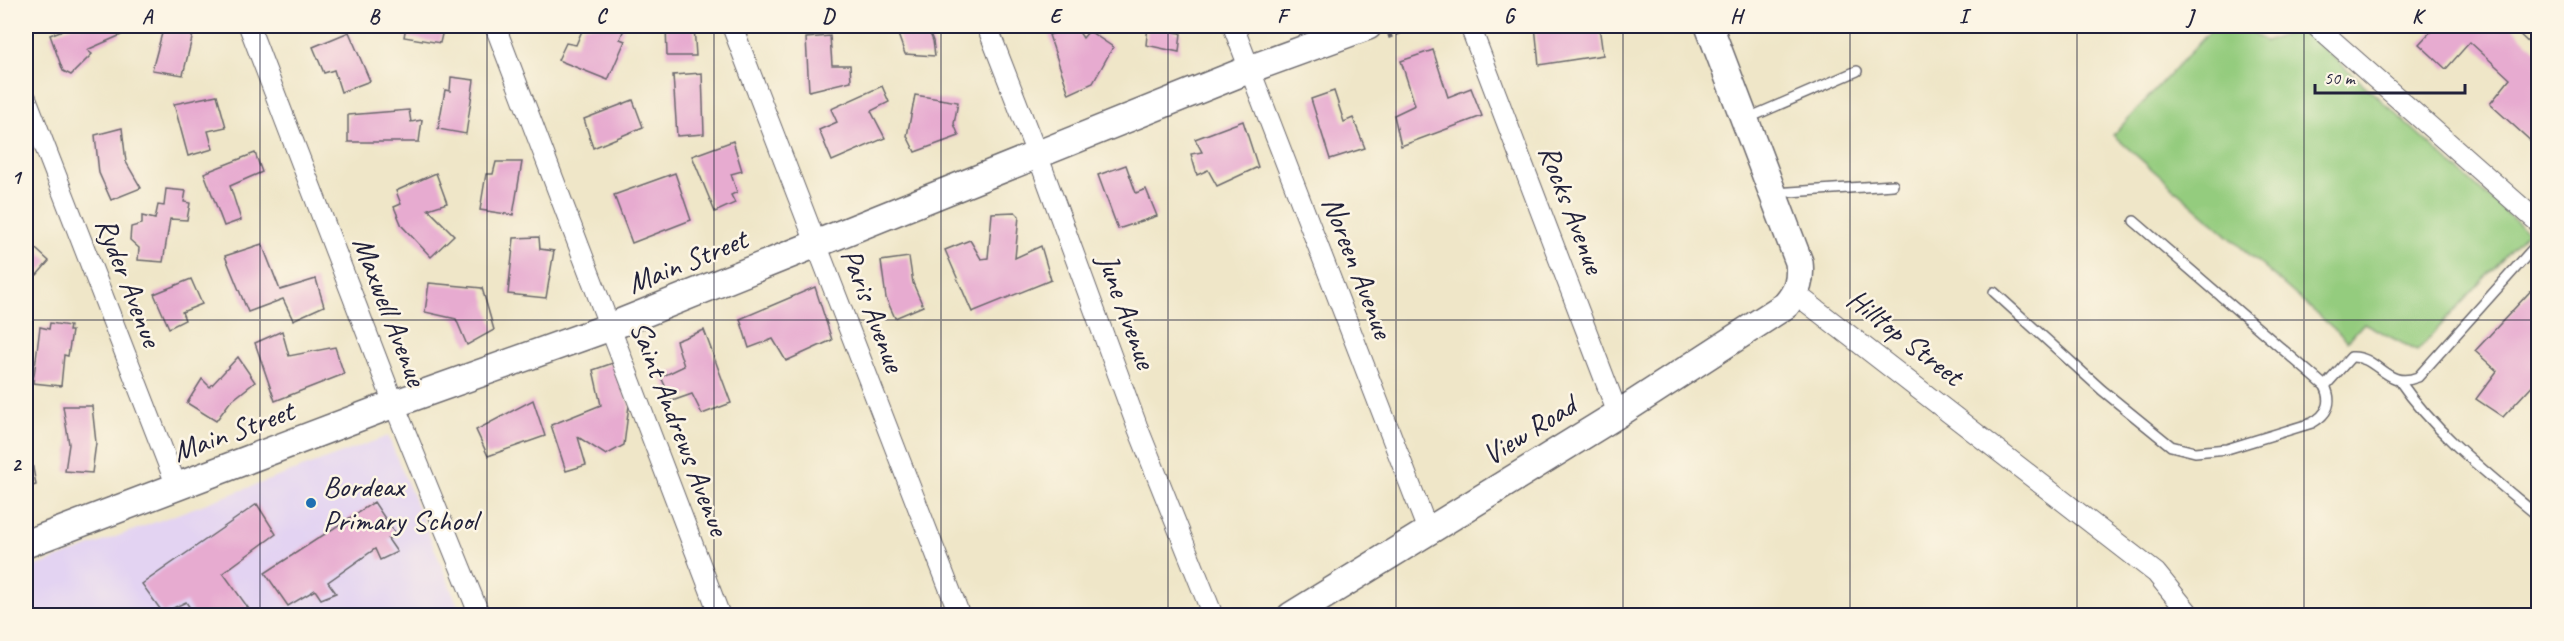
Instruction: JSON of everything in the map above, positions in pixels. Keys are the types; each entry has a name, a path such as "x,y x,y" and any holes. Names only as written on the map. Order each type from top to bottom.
{"street":[{"name":"Maxwell Avenue","path":"249,26 394,404 480,615"},
{"name":"Saint Andrews Avenue","path":"495,26 720,615"},
{"name":"Paris Avenue","path":"732,26 960,615"},
{"name":"June Avenue","path":"987,26 1038,156 1137,426 1213,615"},
{"name":"Noreen Avenue","path":"1233,26 1428,531"},
{"name":"Main Street","path":"26,544 394,404 610,327 1250,69 1368,26"},
{"name":"Rocks Avenue","path":"1470,26 1618,414"},
{"path":"1709,26 1799,262 1801,278 1796,294"},
{"path":"2316,26 2538,222"},
{"name":"Ryder Avenue","path":"26,98 177,487"},
{"name":"View Road","path":"1291,615 1618,414 1786,305 1796,294"},
{"name":"Hilltop Street","path":"1796,294 2156,573 2191,615"}],"lane":[{"path":"1745,120 1857,71"},
{"path":"1773,193 1893,185"},
{"path":"1994,292 2102,390 2171,446 2195,452 2227,449 2322,418 2329,407 2330,395 2325,386 2134,221"},
{"path":"2325,386 2351,357 2367,360 2387,376 2400,380 2418,376 2538,243"},
{"path":"2400,380 2419,408 2451,441 2538,516"}],"shaded area":[{"name":"Bordeax Primary School","path":"388,436 462,615 26,616 26,570"}],"green space":[{"path":"2215,26 2244,26 2266,42 2301,28 2527,232 2417,351 2364,323 2348,341 2113,135"}],"building":[{"path":"73,26 117,26 121,35 87,50 92,54 71,75 63,71 50,35"},
{"path":"164,26 195,26 183,75 152,70"},
{"path":"406,26 444,26 440,43 404,37"},
{"path":"584,26 616,26 624,29 620,39 625,41 608,80 558,60 566,43 576,45"},
{"path":"666,26 694,26 696,56 667,56"},
{"path":"895,26 927,26 933,41 935,56 905,54"},
{"path":"1075,26 1083,38 1089,31 1113,47 1093,83 1069,94 1049,35"},
{"path":"1148,26 1175,26 1175,32 1181,33 1179,52 1146,45"},
{"path":"1535,26 1599,26 1603,55 1539,65"},
{"path":"2067,26 2092,26 2089,33"},
{"path":"2436,26 2511,26 2538,52 2538,135 2533,143 2490,104 2510,79 2470,42 2446,69 2419,44"},
{"path":"349,32 370,81 341,92 334,70 324,73 313,47"},
{"path":"830,36 832,65 850,65 851,81 809,91 806,38"},
{"path":"1433,50 1448,97 1471,88 1482,116 1401,146 1394,115 1415,105 1401,61"},
{"path":"702,73 704,134 677,136 673,75"},
{"path":"451,77 474,80 466,134 438,129 445,90 450,91"},
{"path":"882,86 889,102 871,111 885,138 832,161 819,130 837,122 831,109"},
{"path":"1334,91 1344,122 1353,118 1365,148 1330,159 1311,99"},
{"path":"217,95 226,127 208,131 213,149 188,156 174,104"},
{"path":"915,95 958,102 954,124 959,136 915,152 907,136"},
{"path":"633,100 643,127 593,148 584,119"},
{"path":"409,110 411,122 422,120 419,142 348,142 348,115"},
{"path":"1243,121 1258,167 1217,186 1208,170 1197,175 1191,154 1202,152 1195,139"},
{"path":"122,128 126,162 141,188 111,200 99,173 95,135"},
{"path":"733,141 742,171 731,174 737,192 731,195 735,203 715,212 692,156"},
{"path":"255,153 262,172 230,186 241,220 224,226 204,173"},
{"path":"496,162 522,162 513,215 480,210 486,174 493,174"},
{"path":"1126,165 1136,193 1146,189 1157,216 1118,229 1098,175"},
{"path":"436,173 447,203 428,209 454,235 431,257 402,226 394,207 401,204 396,191"},
{"path":"675,173 691,220 632,243 614,195"},
{"path":"166,189 186,191 184,202 190,203 187,220 170,219 163,262 138,260 139,248 130,240 131,227 142,224 142,216 155,219 158,205 164,206"},
{"path":"1015,212 1019,216 1015,258 1041,246 1051,280 972,312 945,250 970,240 981,259 988,258 992,213"},
{"path":"539,237 540,249 554,251 546,298 508,294 514,238"},
{"path":"26,240 49,261 37,275 28,268 26,274"},
{"path":"262,244 280,290 316,279 324,306 293,320 283,299 248,312 225,256"},
{"path":"909,257 913,283 923,306 895,318 886,298 881,261"},
{"path":"191,279 202,304 182,312 185,320 169,328 154,294"},
{"path":"429,283 482,288 494,330 467,345 456,319 425,312"},
{"path":"2538,283 2538,379 2503,417 2476,399 2497,371 2475,351"},
{"path":"815,287 832,340 786,361 773,339 749,348 740,319"},
{"path":"50,323 70,326 69,331 72,331 68,356 64,355 61,386 33,383 40,327 49,329"},
{"path":"704,330 731,403 702,414 692,394 672,401 661,377 684,366 676,341"},
{"path":"282,331 289,356 335,347 344,374 275,401 255,343"},
{"path":"238,357 255,382 230,402 216,421 187,403 202,379 210,387"},
{"path":"613,363 629,405 624,445 606,455 578,437 586,465 566,471 551,425 601,405 593,370"},
{"path":"533,400 545,436 488,456 476,430"},
{"path":"63,406 92,406 96,443 92,473 65,471 69,444"},
{"path":"26,451 30,451 36,485 26,488"},
{"path":"374,502 396,535 388,539 397,552 380,560 375,549 328,582 336,593 321,599 315,590 288,606 265,573"},
{"path":"257,504 276,534 223,573 254,616 195,616 186,602 163,613 142,584"}],"place":[{"name":"Bordeax Primary School","path":"311,503"}]}
